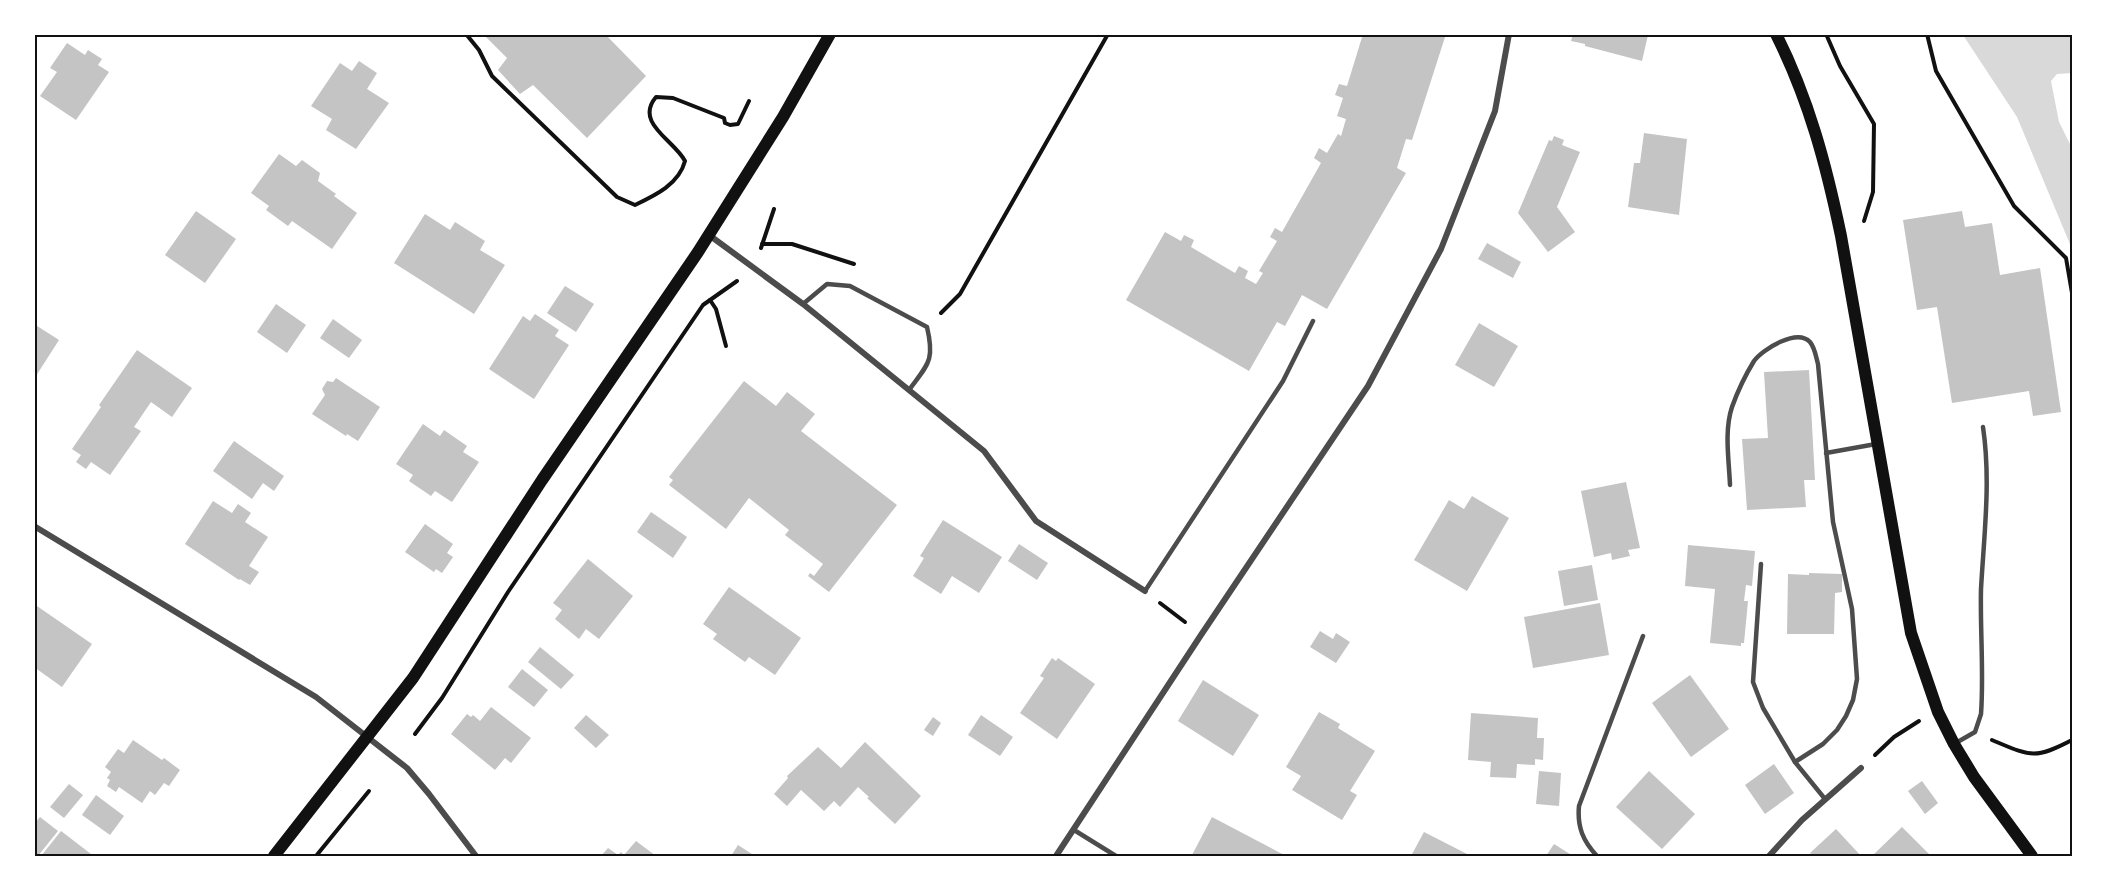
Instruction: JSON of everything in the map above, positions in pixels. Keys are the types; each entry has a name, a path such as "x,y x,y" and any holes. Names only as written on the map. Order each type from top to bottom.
{"main road":[{"path":"274,856 413,678 542,480 709,234 783,117 830,34"},
{"path":"1776,34 1817,132 1841,236 1911,633 1938,712 1954,744 1980,786 2032,856"}],"street":[{"path":"1056,856 1368,386 1441,249 1496,111 1509,34"},
{"path":"709,234 803,304 984,451 1036,521 1145,591"},
{"path":"34,526 310,693 369,737 407,768 476,856"},
{"path":"1770,856 1802,820 1861,768"}],"lane":[{"path":"803,304 827,284 850,286 927,327 931,342 930,361 909,390"},
{"path":"1145,591 1283,381 1313,321"},
{"path":"1730,485 1728,424 1732,406 1755,360 1766,350 1782,341 1798,337 1809,341 1815,349 1818,364 1833,522 1852,609 1857,679 1853,700 1837,730 1823,744 1796,762"},
{"path":"1954,744 1974,732 1981,714 1983,695 1981,591 1988,481 1983,427"},
{"path":"1826,453 1877,444"},
{"path":"1761,564 1753,682 1763,708 1796,762 1825,799"},
{"path":"1597,856 1587,845 1580,832 1579,806 1584,787 1643,636"},
{"path":"1074,830 1116,856"}],"path":[{"path":"466,34 479,50 492,76 617,197 635,205 651,198 677,180 685,161 650,121 648,114 650,105 656,98 673,98 724,118 725,123 730,125 738,124 749,101"},
{"path":"927,327 960,294 1108,34"},
{"path":"1826,34 1840,66 1874,124 1874,192 1862,226 1841,236"},
{"path":"1927,34 1936,71 2014,206 2066,258 2073,293"},
{"path":"415,734 442,698 508,592 703,305 734,285 750,266 762,244 774,209"},
{"path":"762,244 792,244 854,264"},
{"path":"710,300 716,309 726,346"},
{"path":"1145,591 1201,635"},
{"path":"434,692 442,698"},
{"path":"1861,768 1913,724 1938,712"},
{"path":"1974,732 2031,755 2053,750 2073,740"},
{"path":"316,856 369,791"}],"shaded area":[{"path":"1963,35 2072,35 2072,73 2057,74 2051,81 2059,122 2072,148 2072,249 2017,117"}],"building":[{"path":"483,34 605,34 646,76 587,138 533,85 520,94 498,70 507,58"},
{"path":"1363,34 1446,34 1412,140 1406,139 1397,168 1406,173 1327,309 1302,295 1285,326 1277,322 1249,371 1126,300 1165,232 1181,241 1184,235 1194,240 1191,247 1235,273 1239,266 1248,271 1245,278 1256,284 1263,273 1259,271 1277,241 1270,237 1275,228 1282,232 1321,163 1314,158 1319,148 1327,153 1338,134 1341,136 1346,119 1337,116 1343,98 1335,95 1339,84 1347,86"},
{"path":"1573,34 1648,35 1642,61 1571,41"},
{"path":"67,43 85,55 88,50 102,59 98,65 109,72 76,120 40,96 57,72 50,68"},
{"path":"359,61 377,73 367,89 389,103 356,149 326,130 332,119 311,106 340,63 352,71"},
{"path":"1644,133 1687,139 1679,215 1628,207 1634,163 1640,163"},
{"path":"1554,136 1564,140 1562,145 1580,152 1557,207 1575,232 1548,252 1518,213 1549,140 1552,141"},
{"path":"279,154 296,166 302,160 320,173 318,181 357,213 332,249 292,221 288,226 266,210 269,206 251,193"},
{"path":"196,211 236,239 205,283 165,255"},
{"path":"1962,211 1965,227 1992,223 2000,275 2040,268 2061,412 2033,416 2029,391 1952,403 1937,307 1917,310 1903,220"},
{"path":"425,214 450,230 455,222 485,241 480,250 505,265 474,314 394,263"},
{"path":"1487,243 1521,262 1513,278 1478,259"},
{"path":"565,286 594,304 576,332 547,313"},
{"path":"276,304 306,325 287,353 257,332"},
{"path":"535,314 559,330 555,336 569,345 534,399 489,369 523,316 530,321"},
{"path":"333,319 362,340 349,358 320,338"},
{"path":"1479,323 1518,346 1494,387 1455,365"},
{"path":"34,324 59,340 34,379"},
{"path":"137,350 192,388 172,417 151,402 134,427 141,431 110,475 91,462 86,469 76,462 81,455 72,449"},
{"path":"1809,370 1815,480 1804,480 1806,507 1747,510 1742,439 1768,438 1764,372"},
{"path":"336,378 380,407 358,441 312,414 325,395 322,389 327,381 333,382"},
{"path":"744,381 776,406 787,392 815,414 801,431 897,505 829,592 808,576 810,573 814,576 823,564 785,535 789,530 749,498 726,529 669,485 673,480 669,477"},
{"path":"423,424 440,436 444,430 467,446 463,452 479,462 452,502 435,491 431,496 409,481 413,475 396,464"},
{"path":"234,441 284,476 274,491 263,483 252,499 213,471"},
{"path":"1626,482 1640,548 1628,550 1630,556 1612,560 1611,553 1594,557 1581,491"},
{"path":"1472,496 1509,518 1467,591 1414,560 1449,500 1464,509"},
{"path":"213,501 232,513 238,504 251,513 245,522 268,537 249,566 259,572 250,585 185,544"},
{"path":"651,512 687,537 673,558 637,532"},
{"path":"943,520 1002,557 979,593 952,576 941,594 913,576 924,558 920,556"},
{"path":"425,524 453,544 447,553 453,557 442,573 436,569 434,572 405,552"},
{"path":"1019,544 1048,563 1037,580 1008,561"},
{"path":"1688,545 1755,551 1752,586 1746,585 1744,601 1748,601 1744,643 1741,643 1741,646 1710,643 1715,589 1685,586"},
{"path":"588,559 633,596 599,639 586,629 579,639 555,619 562,610 553,603"},
{"path":"1592,565 1598,600 1564,606 1558,571"},
{"path":"1809,573 1842,574 1842,592 1835,593 1834,634 1787,634 1788,574 1809,575"},
{"path":"729,587 801,638 775,675 749,657 745,662 713,639 717,634 703,624"},
{"path":"1600,603 1609,655 1533,668 1524,617"},
{"path":"34,604 92,644 62,687 34,667"},
{"path":"1320,631 1333,639 1336,633 1350,642 1336,663 1310,647"},
{"path":"540,647 574,675 561,689 528,662"},
{"path":"1052,658 1056,661 1058,658 1095,684 1057,739 1020,713 1044,678 1040,676"},
{"path":"522,669 548,690 534,707 508,687"},
{"path":"1690,675 1729,729 1691,757 1652,703"},
{"path":"1203,680 1259,715 1233,756 1178,721"},
{"path":"491,707 531,738 511,763 505,758 495,770 451,734 467,714 471,717 473,715 480,721"},
{"path":"1319,712 1340,724 1338,728 1375,751 1350,791 1357,795 1342,820 1292,790 1301,776 1286,767"},
{"path":"1471,713 1538,718 1537,738 1544,738 1543,760 1535,759 1535,765 1517,764 1516,778 1490,777 1491,762 1468,760"},
{"path":"586,715 609,735 596,748 574,728"},
{"path":"981,715 1013,737 1000,756 968,735"},
{"path":"933,717 941,723 933,736 924,730"},
{"path":"133,740 180,770 169,786 164,783 155,795 150,791 142,803 119,787 116,792 107,786 110,780 107,778 111,772 105,767 118,749 124,753"},
{"path":"865,742 921,796 895,824 858,787 840,807 834,801 824,811 801,790 787,806 774,794 788,778 787,776 818,747 841,768"},
{"path":"1774,764 1794,793 1765,814 1745,785"},
{"path":"1539,771 1561,773 1559,806 1536,804"},
{"path":"1649,771 1695,814 1662,849 1616,807"},
{"path":"1922,781 1938,803 1925,814 1908,791"},
{"path":"69,784 83,795 64,818 50,807"},
{"path":"96,795 124,816 110,835 82,815"},
{"path":"40,817 58,831 38,856 34,856 34,824"},
{"path":"1212,817 1286,856 1193,856"},
{"path":"1902,827 1931,856 1872,856"},
{"path":"1836,829 1861,856 1813,856 1810,853"},
{"path":"61,831 91,854 89,856 41,856"},
{"path":"1424,832 1471,856 1411,856"},
{"path":"636,841 656,856 601,856 608,848 618,855 621,852 624,855"},
{"path":"1554,844 1573,856 1546,856"},
{"path":"738,845 755,856 731,856"}]}
